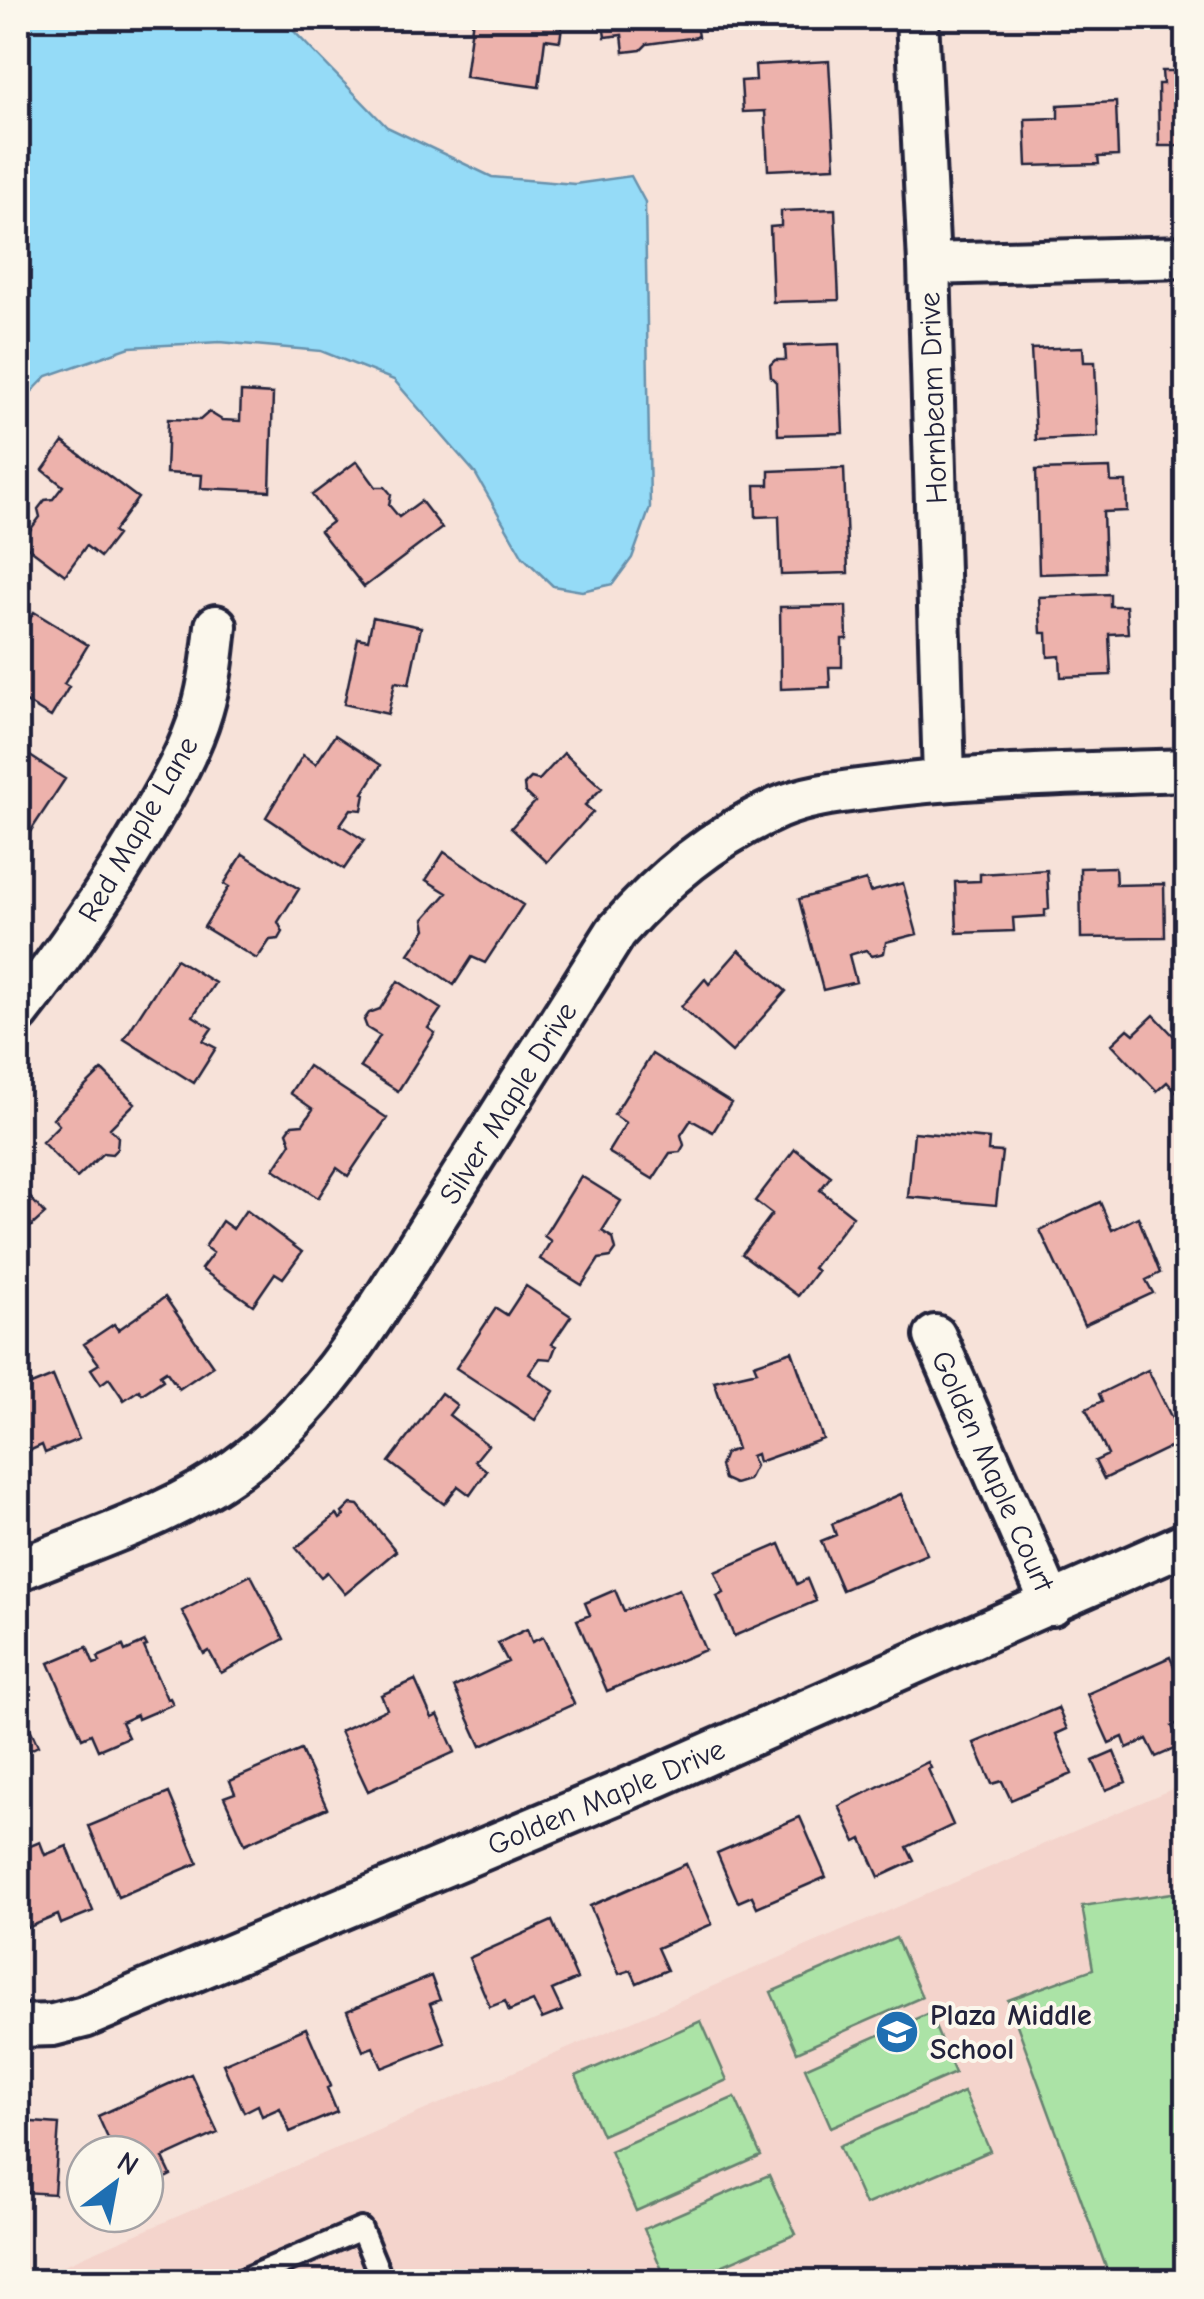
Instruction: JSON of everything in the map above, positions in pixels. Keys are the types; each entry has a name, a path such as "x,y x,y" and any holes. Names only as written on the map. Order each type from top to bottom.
{"street":[{"name":"Hornbeam Drive","path":"918,18 944,778"},
{"path":"929,264 1186,257"},
{"name":"Red Maple Lane","path":"18,1014 62,958 117,876 182,763 202,712 212,670 216,626"},
{"name":"Silver Maple Drive","path":"18,1570 182,1502 235,1470 283,1431 331,1380 378,1314 616,932 654,889 690,858 728,832 781,806 820,795 944,778 1186,770"},
{"name":"Golden Maple Court","path":"935,1336 1052,1605"},
{"name":"Golden Maple Drive","path":"18,2026 53,2025 84,2018 658,1776 1186,1544"}],"lane":[{"path":"238,2282 361,2230 384,2282"}],"shaded area":[{"name":"Plaza Middle School","path":"1186,1783 1186,2281 27,2281 136,2234 165,2234 165,2222"}],"green space":[{"path":"1186,1891 1186,2281 1111,2281 1008,2000 1093,1969 1082,1906"},
{"path":"896,1938 922,1997 797,2052 771,1992"},
{"path":"929,2013 955,2073 831,2127 805,2068"},
{"path":"701,2021 727,2080 602,2135 576,2076"},
{"path":"964,2092 990,2151 865,2205 839,2146"},
{"path":"735,2097 761,2156 636,2211 610,2151"},
{"path":"769,2175 796,2234 686,2281 667,2281 644,2229"}],"water":[{"path":"18,18 281,18 387,127 492,177 575,184 631,176 645,202 650,508 632,558 613,584 582,591 553,586 523,557 475,473 394,380 321,351 220,342 130,347 47,376 18,406"}],"building":[{"path":"473,18 563,18 560,41 545,39 539,87 465,77"},
{"path":"602,18 695,18 698,37 647,44 641,50 624,52 622,35 605,37"},
{"path":"829,61 835,167 768,170 765,111 743,112 741,81 756,80 755,65"},
{"path":"1162,71 1186,71 1186,146 1159,146 1158,84 1163,84"},
{"path":"1116,102 1118,156 1098,157 1099,164 1027,166 1025,119 1058,118 1058,105"},
{"path":"835,209 839,300 773,302 770,227 781,226 781,211"},
{"path":"839,344 843,433 778,435 776,382 771,377 770,365 775,360 786,360 785,346"},
{"path":"1083,347 1084,362 1095,362 1098,437 1036,440 1031,349"},
{"path":"241,392 273,394 270,491 201,488 202,475 166,473 168,419 200,420 209,412 222,420 240,421"},
{"path":"1186,426 1186,493 1177,494 1174,427"},
{"path":"63,442 138,498 100,557 86,546 65,575 21,542 40,517 38,509 63,486 43,470"},
{"path":"357,461 376,487 385,487 391,494 389,505 399,517 421,501 442,528 364,587 320,531 332,522 312,495"},
{"path":"844,468 848,573 781,575 779,516 756,517 755,485 769,485 769,471"},
{"path":"1110,468 1111,482 1126,482 1127,511 1103,512 1105,572 1039,574 1036,470"},
{"path":"1110,594 1110,606 1126,606 1128,633 1109,634 1111,675 1061,677 1060,656 1048,657 1047,633 1041,633 1039,597"},
{"path":"846,606 847,639 842,639 842,667 829,667 830,687 781,689 780,607"},
{"path":"34,612 88,645 64,684 69,687 51,717 18,697 18,631 23,630"},
{"path":"373,617 421,627 409,684 395,682 388,714 344,704 358,638 368,640"},
{"path":"335,735 381,765 363,793 362,810 351,809 340,825 364,840 344,869 266,817 303,755 316,764"},
{"path":"18,748 65,779 26,838 18,832"},
{"path":"564,753 602,788 585,805 593,812 547,862 511,828 535,802 525,793 524,785 531,778 539,780"},
{"path":"444,852 523,905 485,963 472,957 454,985 409,954 426,929 424,919 447,893 426,880"},
{"path":"243,854 299,889 278,922 283,932 279,939 270,940 257,959 204,927 229,887 224,884"},
{"path":"1115,867 1116,885 1164,884 1165,937 1081,938 1080,868"},
{"path":"1047,870 1049,909 1045,916 1013,918 1014,931 957,933 955,882 980,881 980,874"},
{"path":"866,880 870,892 903,883 917,934 886,942 884,953 872,956 866,950 849,955 856,982 823,990 799,899"},
{"path":"739,950 786,991 732,1052 681,1007 705,979 709,984"},
{"path":"176,959 215,983 193,1016 212,1028 203,1041 216,1048 194,1083 124,1039"},
{"path":"398,981 441,1009 428,1028 435,1033 398,1091 360,1067 380,1036 367,1028 364,1020 380,1009"},
{"path":"1154,1015 1186,1049 1186,1103 1167,1082 1157,1091 1112,1044 1128,1029 1134,1034"},
{"path":"652,1054 731,1103 713,1132 691,1120 681,1135 684,1145 680,1152 670,1153 653,1179 608,1152 626,1123 614,1115"},
{"path":"308,1066 387,1118 348,1176 337,1168 318,1198 274,1169 291,1143 287,1132 292,1125 303,1124 313,1109 290,1093"},
{"path":"102,1070 135,1103 110,1128 118,1137 117,1149 112,1154 103,1153 77,1178 42,1142 59,1125 53,1118"},
{"path":"914,1132 989,1139 988,1151 1002,1152 996,1205 908,1197"},
{"path":"795,1149 831,1176 820,1190 853,1216 813,1268 817,1271 798,1296 742,1254 772,1214 755,1201"},
{"path":"581,1176 621,1201 602,1231 613,1238 616,1250 611,1257 599,1259 582,1285 540,1259 551,1241 544,1236"},
{"path":"18,1184 45,1214 27,1230 29,1244 23,1249 18,1249"},
{"path":"1100,1202 1112,1230 1138,1217 1160,1273 1146,1280 1153,1293 1084,1325 1040,1230"},
{"path":"246,1210 302,1252 283,1278 275,1273 253,1305 201,1269 213,1253 205,1247 222,1221 233,1229"},
{"path":"526,1286 571,1316 552,1344 556,1346 551,1359 540,1358 529,1374 554,1391 535,1420 456,1368 496,1308 507,1315"},
{"path":"165,1297 213,1366 179,1389 166,1371 160,1375 163,1380 124,1400 109,1378 101,1384 91,1369 99,1364 84,1344 114,1324 118,1330"},
{"path":"792,1351 823,1439 758,1462 756,1454 751,1456 755,1466 748,1480 735,1484 724,1479 720,1466 725,1453 737,1449 714,1381 757,1371 754,1364"},
{"path":"1148,1370 1183,1441 1104,1479 1095,1461 1108,1455 1086,1409 1102,1401 1099,1394"},
{"path":"27,1374 31,1385 53,1376 79,1439 45,1453 42,1445 18,1456 18,1378"},
{"path":"441,1393 457,1405 449,1415 488,1445 475,1461 487,1471 470,1495 458,1486 444,1504 389,1462"},
{"path":"901,1494 927,1554 842,1590 821,1541 836,1535 832,1524"},
{"path":"351,1504 358,1505 396,1551 345,1594 327,1572 321,1577 296,1548 337,1514 340,1519 344,1516 342,1513"},
{"path":"780,1544 797,1584 807,1579 816,1601 734,1636 717,1596 724,1593 715,1572"},
{"path":"251,1575 284,1639 221,1673 209,1651 204,1654 182,1611"},
{"path":"679,1589 705,1650 607,1691 577,1620 590,1615 585,1603 615,1590 624,1611"},
{"path":"527,1629 532,1642 543,1637 574,1704 481,1746 454,1687 508,1662 498,1643"},
{"path":"145,1642 167,1699 173,1704 121,1722 128,1737 98,1750 91,1734 82,1738 49,1663 87,1647 94,1664 100,1662 98,1657 123,1646 125,1651"},
{"path":"1170,1657 1186,1694 1186,1719 1172,1726 1181,1746 1156,1757 1147,1739 1127,1748 1123,1737 1109,1743 1087,1694"},
{"path":"415,1680 432,1718 438,1715 455,1752 368,1791 340,1731 387,1709 381,1695"},
{"path":"18,1702 38,1746 18,1756"},
{"path":"1058,1708 1067,1729 1056,1734 1072,1774 1011,1800 1002,1781 992,1784 974,1743"},
{"path":"301,1750 327,1808 245,1844 224,1797 235,1793 230,1781"},
{"path":"1114,1752 1126,1782 1106,1790 1093,1761"},
{"path":"928,1762 953,1825 907,1847 914,1861 879,1877 862,1839 856,1842 839,1806"},
{"path":"169,1793 198,1863 118,1897 89,1826"},
{"path":"800,1817 826,1877 757,1907 752,1896 738,1902 717,1853"},
{"path":"40,1842 45,1855 67,1846 93,1911 61,1924 58,1915 20,1931 18,1851"},
{"path":"686,1864 712,1924 657,1948 667,1970 637,1983 631,1970 619,1974 590,1906"},
{"path":"552,1921 577,1979 552,1990 562,2011 542,2019 533,2001 509,2011 505,2001 490,2007 469,1958"},
{"path":"431,1976 440,2000 430,2004 445,2043 382,2068 373,2047 363,2051 347,2011"},
{"path":"306,2028 331,2086 327,2088 337,2112 290,2132 280,2108 262,2116 258,2105 244,2112 223,2064"},
{"path":"191,2074 218,2133 165,2157 165,2134 106,2134 98,2116"},
{"path":"18,2121 59,2124 54,2194 24,2192 23,2208 18,2207"}],"place":[{"name":"Plaza Middle School","path":"897,2032"}]}
